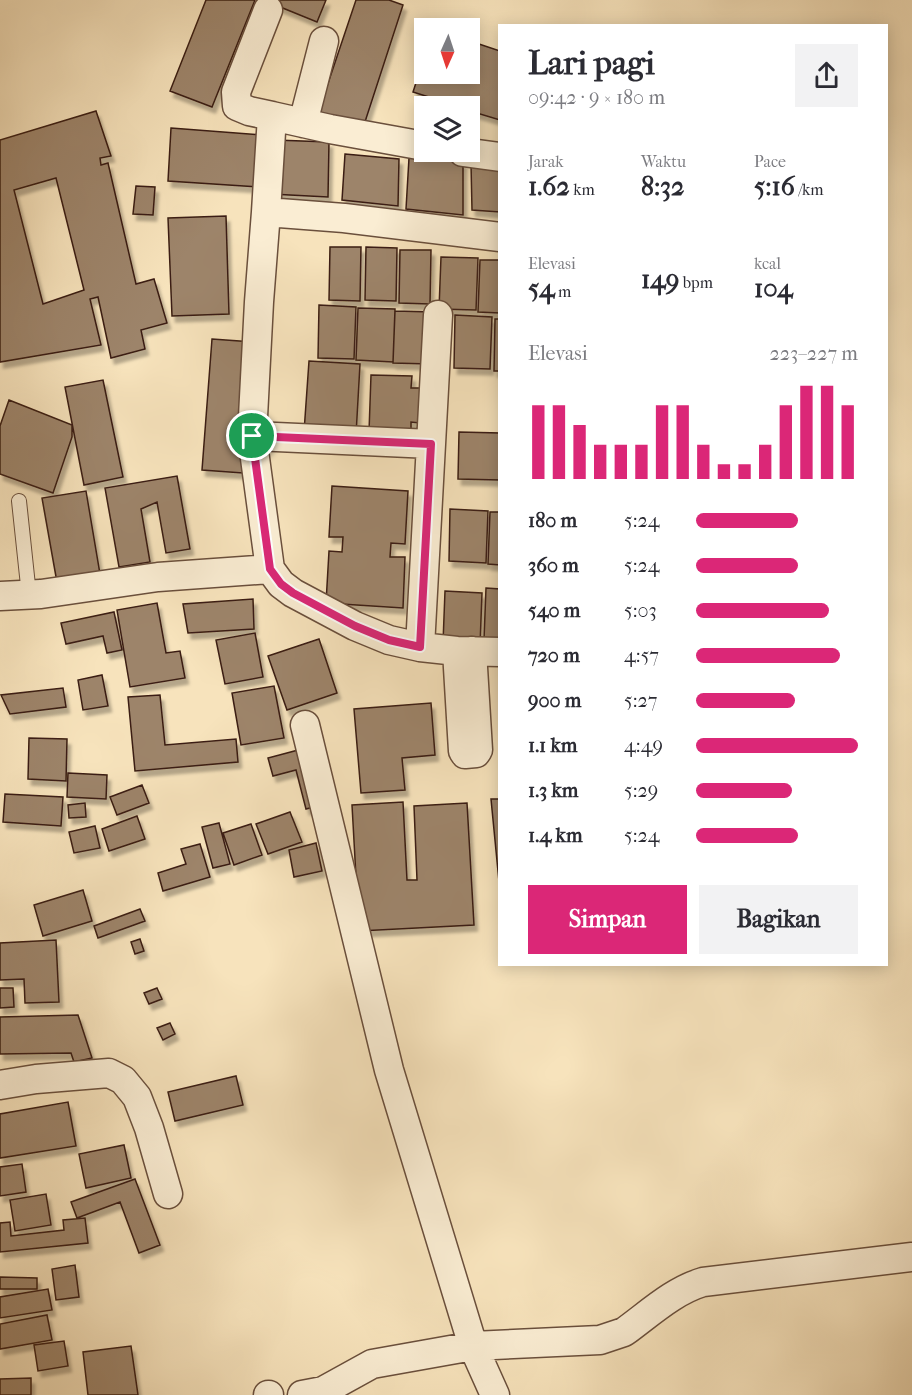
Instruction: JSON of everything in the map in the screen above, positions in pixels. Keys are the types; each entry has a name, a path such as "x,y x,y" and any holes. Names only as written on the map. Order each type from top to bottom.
{"street":[{"path":"268,10 236,92 237,106 249,111 330,129 414,144"},
{"path":"303,123 324,41"},
{"path":"272,116 252,436 270,569 281,584 293,593 355,626 389,640 420,647 476,651"},
{"path":"480,154 498,157"},
{"path":"266,212 344,218 498,237"},
{"path":"420,647 438,315"},
{"path":"252,436 431,444"},
{"path":"0,596 29,595 158,577 270,569"},
{"path":"305,725 389,1070 473,1346 495,1395"},
{"path":"0,1085 36,1079 109,1073 123,1080 137,1097 149,1128 168,1194"},
{"path":"302,1395 323,1390 372,1364 473,1346 600,1340 624,1332 678,1292 703,1282 912,1257"}],"lane":[{"path":"19,501 29,595"}],"building":[{"path":"206,0 255,0 212,107 170,91"},
{"path":"269,0 326,0 317,22 268,2"},
{"path":"356,0 389,0 403,5 362,131 317,116"},
{"path":"480,44 498,50 498,119 480,114 480,96 426,96 413,92 416,84 480,84"},
{"path":"96,111 111,156 100,158 101,165 108,163 136,284 154,279 167,323 141,330 145,349 111,358 98,297 90,299 101,345 0,362 0,140","holes":["56,178 84,290 43,304 14,190"]},
{"path":"171,128 263,135 259,187 168,181"},
{"path":"275,140 329,142 328,197 271,194"},
{"path":"345,154 399,159 398,206 342,200"},
{"path":"409,158 414,158 414,162 463,162 463,215 406,209"},
{"path":"471,164 498,165 498,212 472,210"},
{"path":"136,186 155,187 153,215 133,214"},
{"path":"226,216 229,314 172,316 168,218"},
{"path":"330,247 361,247 360,301 329,300"},
{"path":"366,247 397,248 396,301 365,300"},
{"path":"400,250 431,250 430,304 399,303"},
{"path":"441,257 478,258 476,310 439,309"},
{"path":"480,260 498,260 498,313 478,312"},
{"path":"319,305 356,307 354,359 318,358"},
{"path":"358,308 395,309 393,362 356,360"},
{"path":"395,311 432,312 430,364 393,363"},
{"path":"455,315 492,317 490,369 454,368"},
{"path":"495,319 498,319 498,371 494,371"},
{"path":"212,339 253,342 243,473 202,470"},
{"path":"309,361 360,364 356,435 304,432"},
{"path":"371,375 412,376 411,388 421,388 420,423 411,422 411,434 369,432"},
{"path":"103,380 123,477 84,485 65,387"},
{"path":"9,400 72,425 72,437 53,493 0,474 0,426"},
{"path":"459,432 498,433 498,480 458,479"},
{"path":"177,476 190,549 166,553 157,502 141,509 150,562 119,567 105,488"},
{"path":"332,486 408,491 405,544 391,543 390,557 405,557 403,608 326,603 329,551 342,552 343,537 329,537"},
{"path":"86,491 101,580 58,588 42,498"},
{"path":"450,509 488,511 486,563 449,561"},
{"path":"490,512 498,512 498,565 488,564"},
{"path":"486,588 498,589 498,641 484,640"},
{"path":"445,591 482,593 480,645 443,643"},
{"path":"253,599 254,629 188,633 183,604"},
{"path":"157,603 166,653 180,651 185,678 130,687 117,610"},
{"path":"114,612 122,650 107,653 103,636 66,644 61,623"},
{"path":"255,633 263,677 225,684 216,640"},
{"path":"319,639 337,693 287,710 268,656"},
{"path":"102,675 108,706 83,710 78,680"},
{"path":"274,686 284,738 241,745 232,693"},
{"path":"63,688 66,707 10,714 1,695"},
{"path":"160,695 165,745 236,739 238,762 135,771 128,697"},
{"path":"431,703 435,755 402,758 405,790 361,793 354,709"},
{"path":"29,738 67,739 66,781 28,779"},
{"path":"302,749 317,806 306,809 296,770 273,776 268,758"},
{"path":"68,773 107,775 106,799 67,797"},
{"path":"142,785 149,803 117,815 110,797"},
{"path":"5,794 63,797 61,826 3,822"},
{"path":"491,799 498,799 498,871"},
{"path":"403,802 407,880 417,880 414,806 467,803 474,925 359,931 352,805"},
{"path":"85,803 86,817 69,818 68,805"},
{"path":"290,812 302,842 268,854 256,824"},
{"path":"137,816 145,839 109,851 102,829"},
{"path":"219,823 230,864 213,868 202,827"},
{"path":"251,824 262,855 234,865 223,833"},
{"path":"95,826 100,848 74,853 69,832"},
{"path":"316,843 322,871 294,877 289,850"},
{"path":"200,844 210,877 163,891 158,873 186,864 181,849"},
{"path":"83,890 92,921 43,936 34,905"},
{"path":"140,909 145,921 98,938 94,926"},
{"path":"140,939 144,951 135,954 131,942"},
{"path":"56,940 59,1002 25,1003 24,979 0,980 0,943"},
{"path":"0,988 13,988 14,1007 0,1008"},
{"path":"157,988 162,999 149,1004 144,993"},
{"path":"78,1015 92,1058 74,1062 71,1053 0,1054 0,1017"},
{"path":"170,1023 175,1034 163,1040 157,1028"},
{"path":"236,1076 243,1105 175,1121 168,1092"},
{"path":"68,1102 76,1146 0,1158 0,1114"},
{"path":"124,1145 131,1178 86,1188 79,1154"},
{"path":"22,1164 26,1192 0,1196 0,1167"},
{"path":"135,1179 160,1245 139,1253 120,1202 77,1218 71,1202"},
{"path":"46,1194 51,1225 15,1231 10,1200"},
{"path":"85,1218 88,1243 0,1252 0,1223 10,1222 11,1236 64,1230 63,1220"},
{"path":"75,1265 79,1297 56,1300 52,1269"},
{"path":"0,1277 37,1278 37,1289 0,1289"},
{"path":"48,1289 52,1310 0,1318 0,1297"},
{"path":"47,1315 52,1340 0,1349 0,1324"},
{"path":"64,1341 68,1366 38,1371 34,1345"},
{"path":"131,1346 138,1395 88,1395 83,1352"},
{"path":"31,1378 31,1395 0,1395 0,1379"}],"route":[{"path":"252,436 431,444 420,647 389,640 355,626 293,593 281,584 270,569 252,436"}]}
